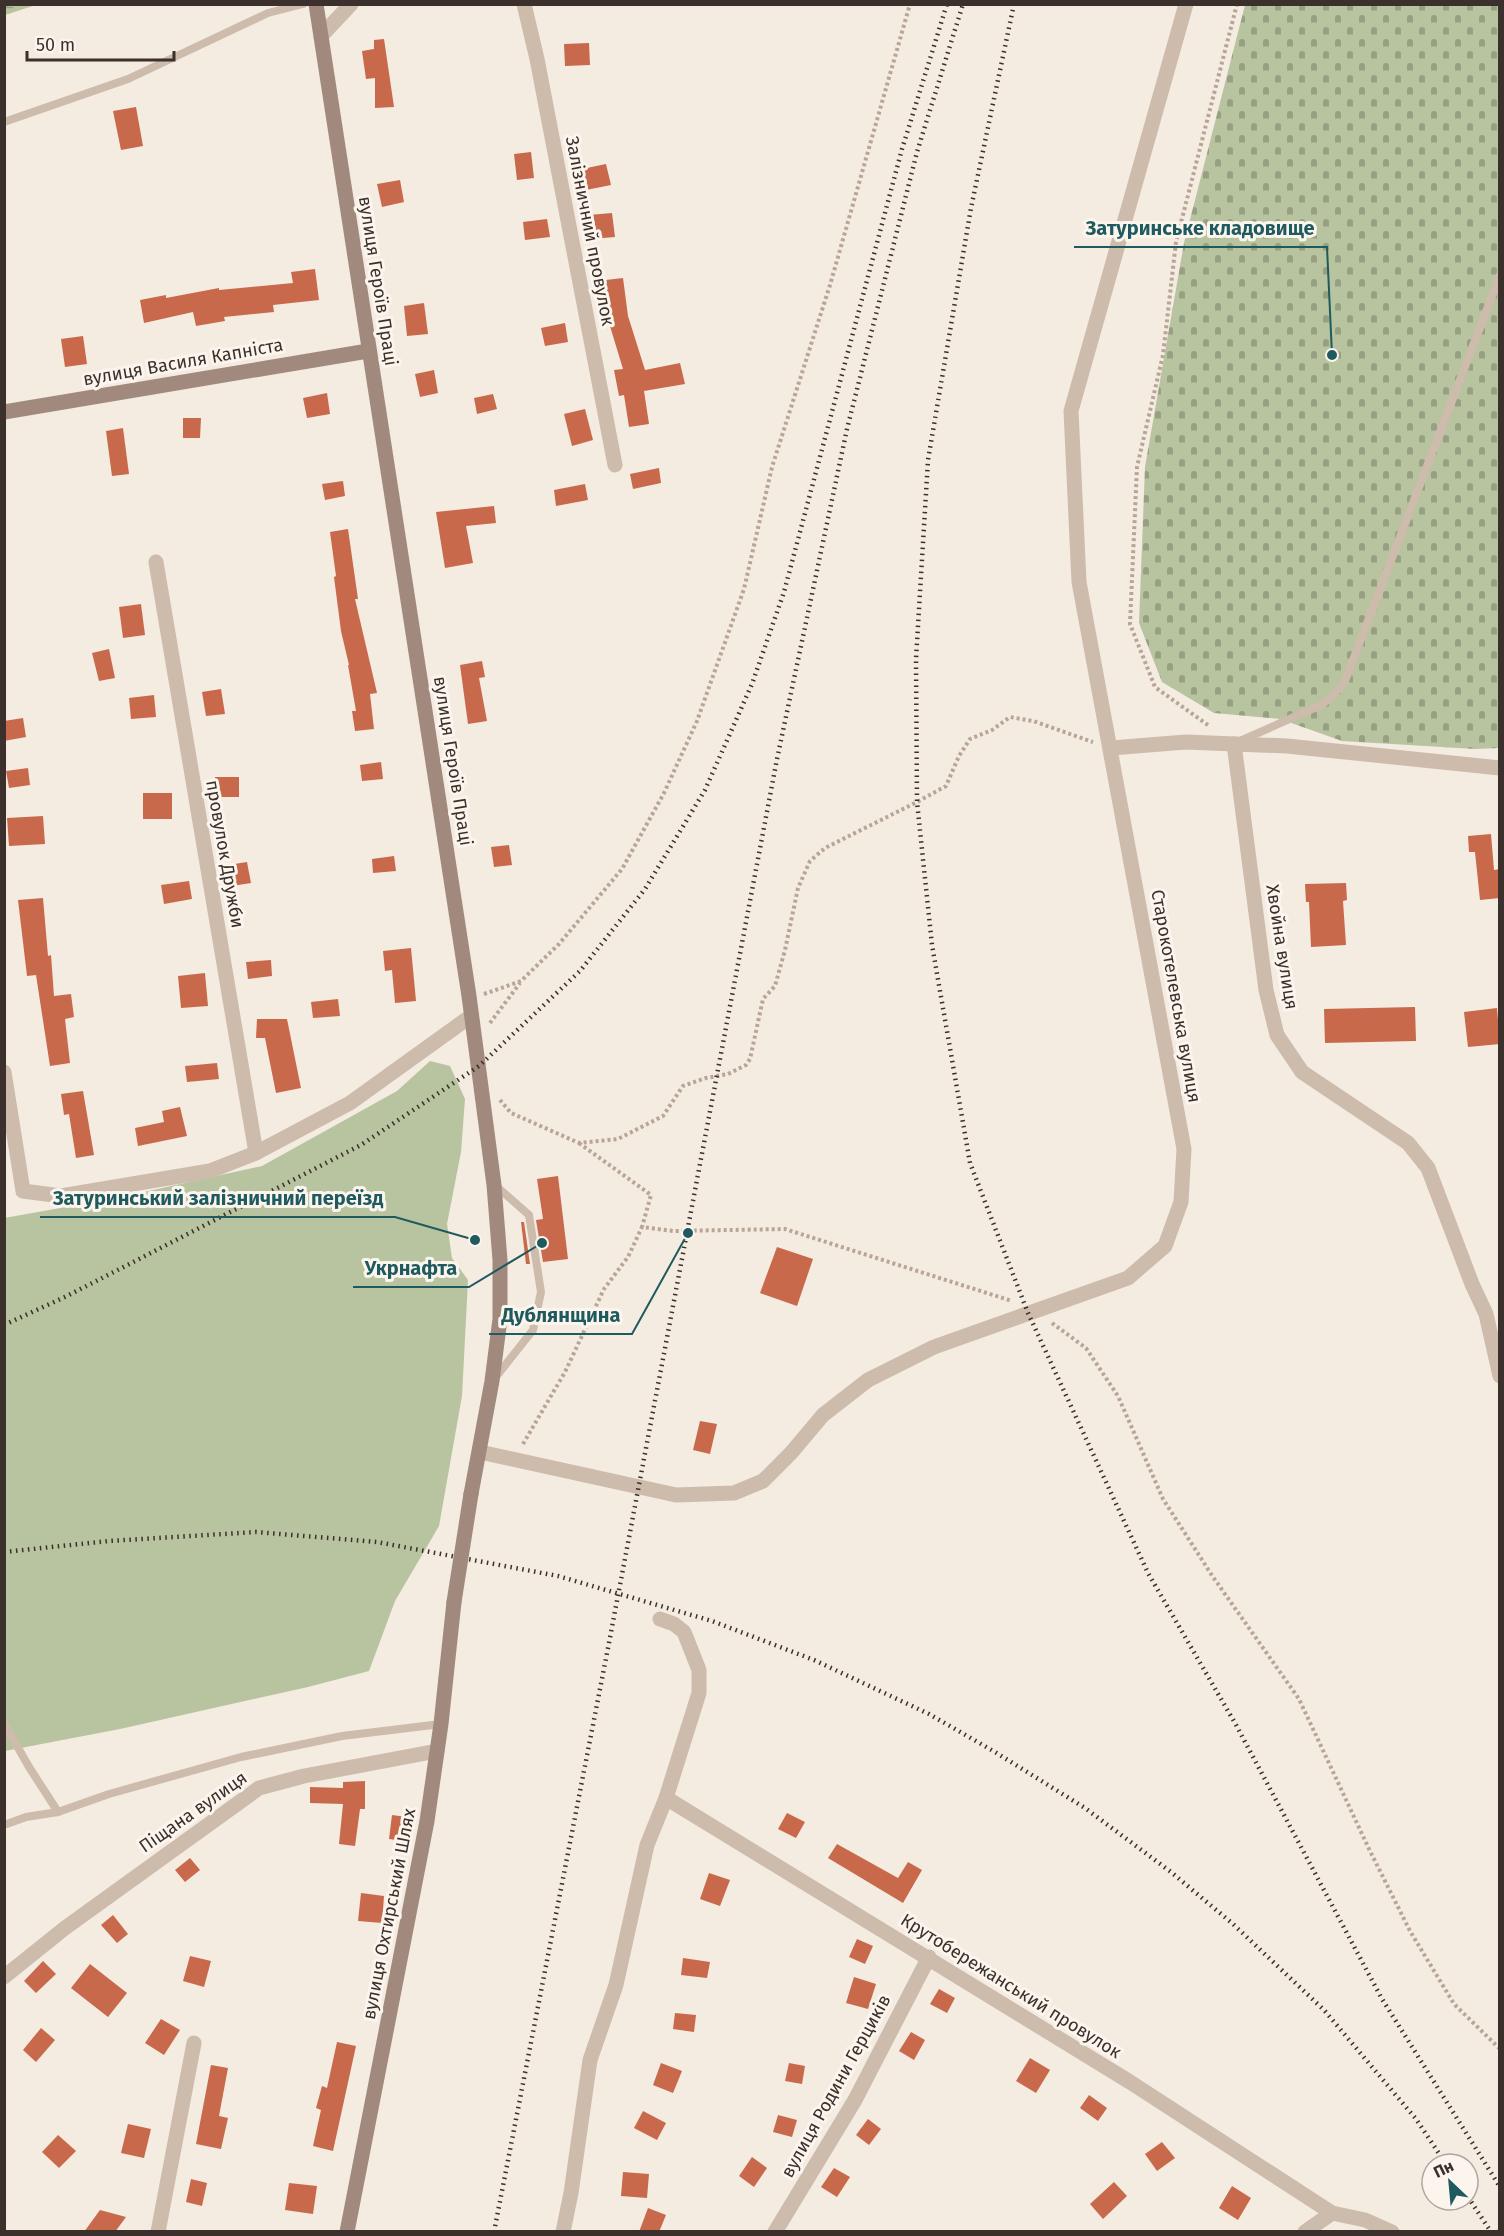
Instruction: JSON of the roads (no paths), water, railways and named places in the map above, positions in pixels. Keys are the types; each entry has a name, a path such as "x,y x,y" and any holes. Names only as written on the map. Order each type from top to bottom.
{"main road":[{"name":"вулиця Героїв Праці","path":"316,4 469,996 494,1185 500,1260 500,1319 492,1381 454,1602"},
{"name":"вулиця Василя Капніста","path":"4,412 368,351"},
{"name":"вулиця Охтирський Шлях","path":"347,2232 428,1821 454,1602"}],"street":[{"path":"321,36 351,4"},
{"name":"Залізничний провулок","path":"524,4 537,59 615,465"},
{"name":"Старокотелевська вулиця","path":"480,1452 676,1495 734,1493 763,1480 791,1454 823,1414 868,1380 934,1347 1128,1278 1164,1246 1181,1202 1184,1149 1079,582 1071,411 1186,4"},
{"name":"провулок Дружби","path":"156,561 256,1153"},
{"path":"1111,748 1186,742 1287,746 1500,768"},
{"name":"Хвойна вулиця","path":"1234,744 1266,990 1277,1035 1302,1072 1408,1143 1428,1168 1472,1284 1493,1317 1500,1376"},
{"path":"4,1072 23,1191 62,1196 210,1171 256,1153 350,1103 471,1016"},
{"path":"563,2232 571,2193 590,2060 616,1985 647,1845 666,1798 699,1693 699,1670 684,1632 674,1624 660,1619"},
{"name":"Піщана вулиця","path":"4,1977 65,1928 259,1788 304,1776 437,1751"},
{"name":"Крутобережанський провулок","path":"666,1798 1130,2082 1332,2213"},
{"name":"вулиця Родини Герциків","path":"775,2232 855,2100 929,1957"},
{"path":"158,2232 194,2043"},
{"path":"1305,2232 1332,2213 1365,2220 1392,2232"}],"lane":[{"path":"4,122 128,79 268,13 303,4"},
{"path":"1234,744 1321,705 1334,695 1345,681 1500,275"},
{"path":"492,1381 533,1330 541,1292 529,1215 494,1185"},
{"path":"4,1723 58,1812"},
{"path":"4,1825 26,1817 58,1812 109,1794 241,1757 342,1736 441,1724"}],"railway":[{"path":"4,1325 67,1296 361,1145 479,1066 580,971 645,889 705,790 752,684 784,592 902,149 947,4"},
{"path":"494,2232 777,759 847,429 917,152 963,4"},
{"path":"1014,4 971,208 928,460 916,659 917,802 932,945 970,1163 1028,1313 1148,1573 1235,1723 1382,1999 1500,2187"},
{"path":"4,1552 109,1541 256,1532 377,1542 558,1576 712,1621 814,1660 929,1714 995,1752 1085,1808 1171,1872 1233,1924 1324,2010 1416,2119 1438,2152"},
{"path":"1478,2212 1491,2232"}],"place":[{"name":"Затуринське кладовище","path":"1332,355"},
{"name":"Дублянщина","path":"688,1233"},
{"name":"Затуринський залізничний переїзд","path":"475,1240"},
{"name":"Укрнафта","path":"542,1243"}]}
